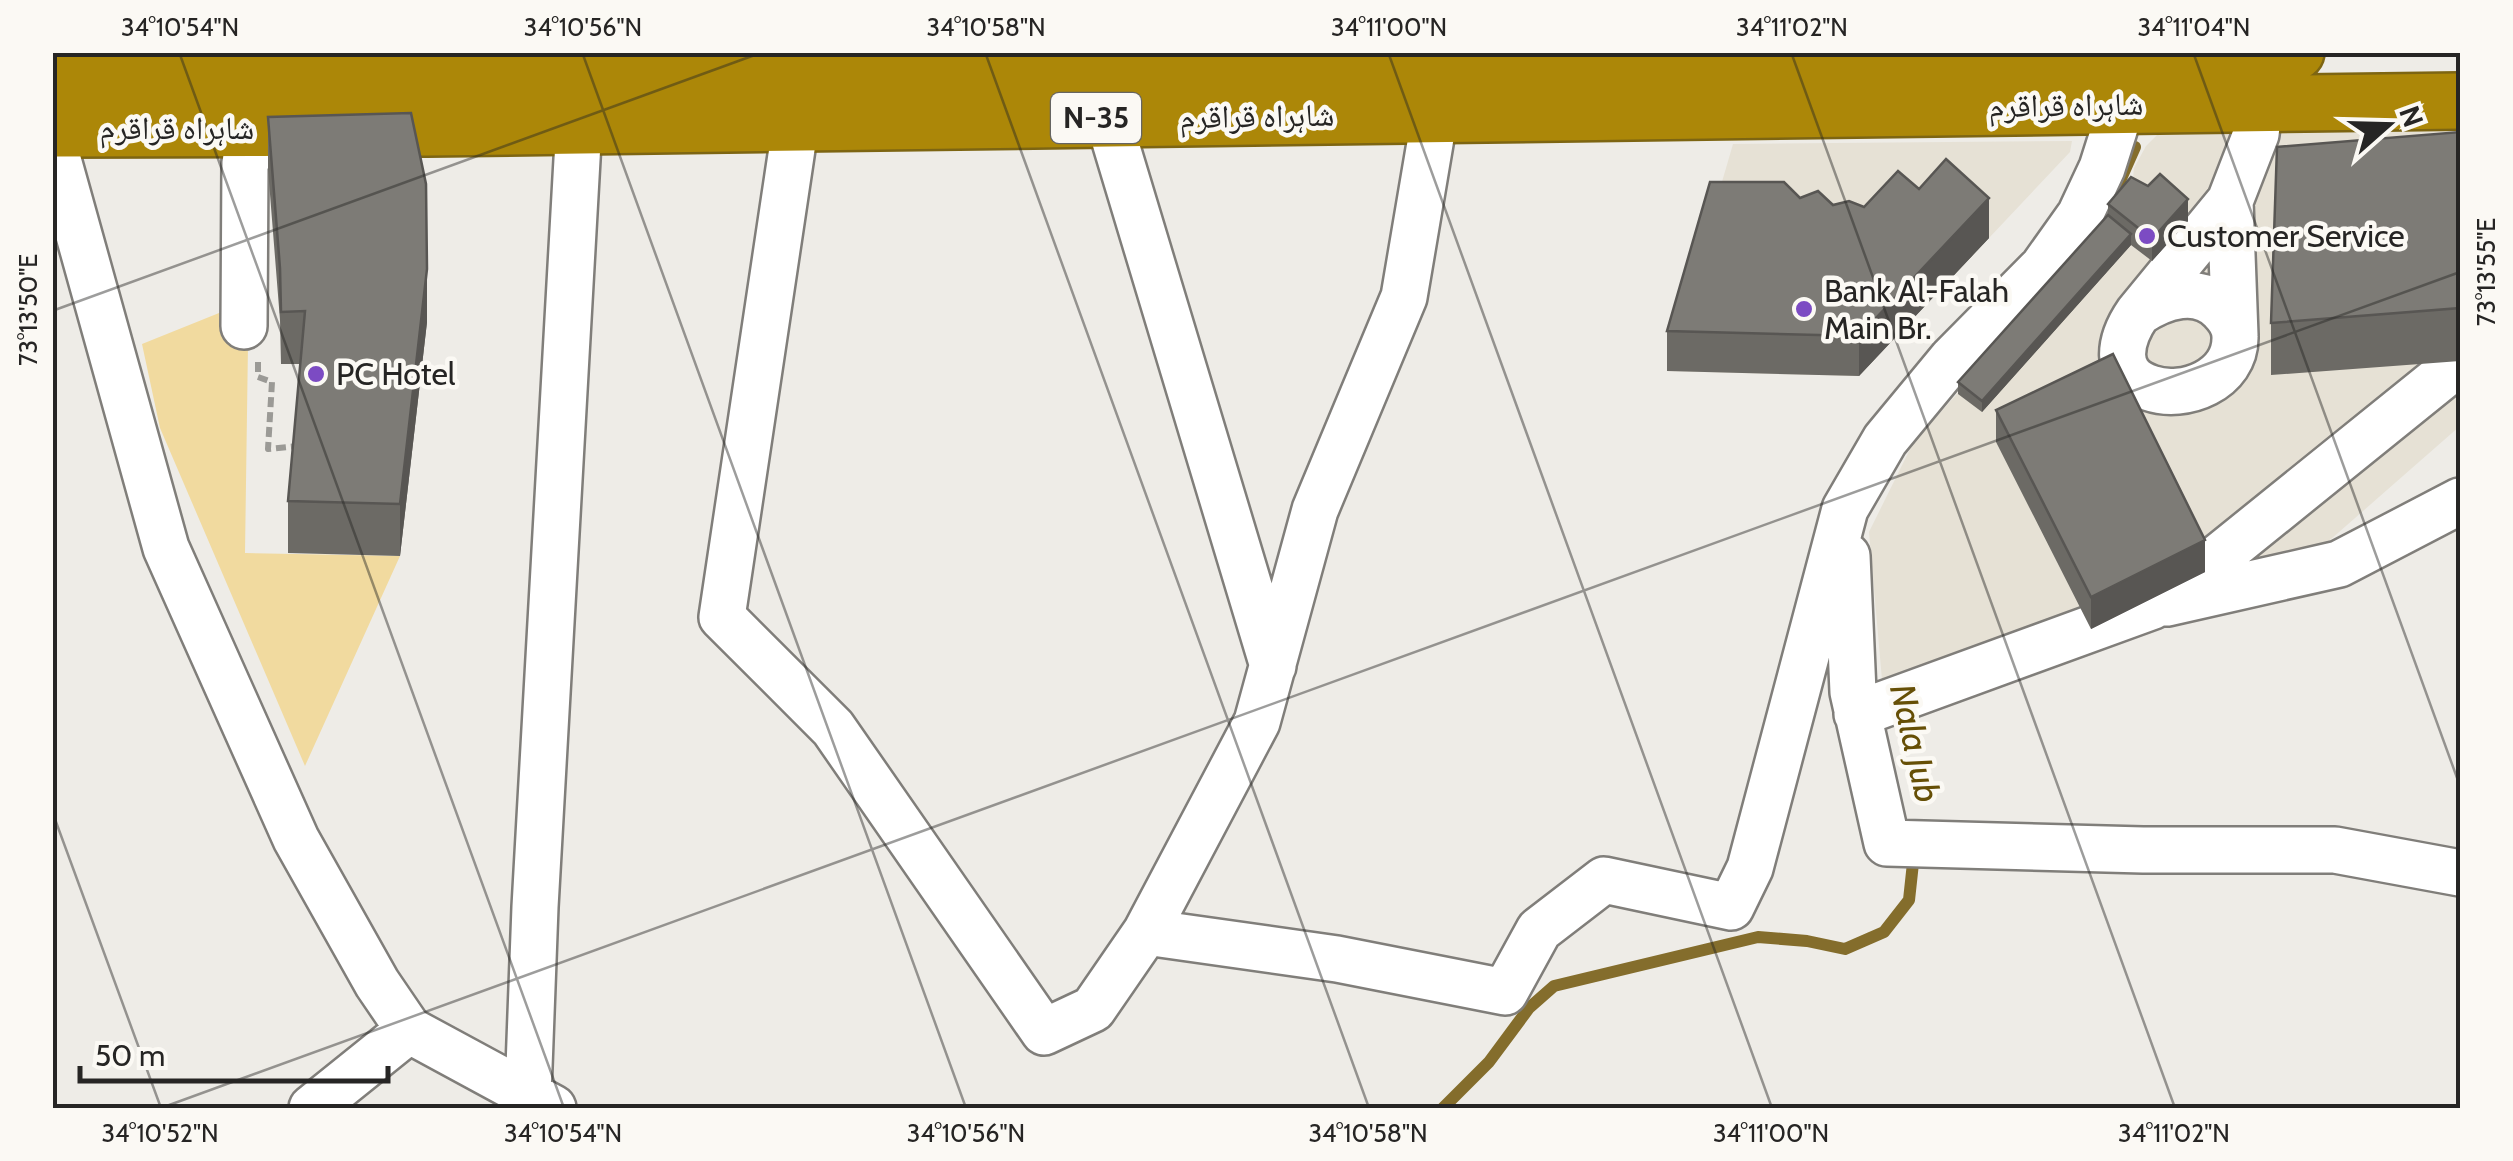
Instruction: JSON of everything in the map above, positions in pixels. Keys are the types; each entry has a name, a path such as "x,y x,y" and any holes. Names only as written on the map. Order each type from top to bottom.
{"highway":[{"name":"شاہراہ قراقرم","path":"52,78 434,78 892,62 1996,55 2136,74"},
{"name":"شاہراہ قراقرم","path":"52,129 229,145 290,127 1435,114 2136,74 2253,78 2460,100"}],"street":[{"path":"1146,932 1337,959 1504,992 1539,930 1604,880 1731,907 1750,868 1844,509 1885,440 1952,359 2043,267 2080,215 2102,168 2136,74"},
{"path":"2230,201 2235,335 2232,353 2222,370 2206,384 2187,392 2163,393 2142,386 2127,371 2121,352 2125,331 2230,201 2256,134 2253,78"},
{"path":"796,122 722,617 833,728 1044,1032 1093,1009 1146,932 1257,722 1315,510 1404,297 1435,114"},
{"path":"1108,118 1273,666"},
{"path":"541,1102 534,906 579,124"},
{"path":"52,138 166,548 296,838 377,982 409,1030 541,1102"},
{"path":"229,145 244,326"},
{"path":"2138,313 2156,301 2178,295 2199,296 2217,304 2230,318 2235,335"},
{"path":"2152,606 2195,576 2460,362"},
{"path":"1857,714 2152,606 2339,564 2460,501"},
{"path":"1844,509 1853,692 1887,843 2142,850 2335,850 2460,872"},
{"path":"312,1108 409,1030"}],"path":[{"path":"244,326 258,326 258,376 272,382 268,449 298,446"}],"shaded area":[{"path":"2460,129 2460,426 2298,568 1885,714 1869,532 1913,443 2131,200 2134,168 2146,146 2157,135"},
{"path":"2072,141 2070,152 1859,376 1667,371 1733,144"},
{"path":"229,309 248,344 245,553 400,556 305,766 160,428 142,344"}],"building":[{"path":"411,113 426,184 427,269 400,504 288,501 305,311 281,312 268,117"},
{"path":"2460,132 2460,308 2271,323 2277,147"},
{"name":"Bank Al-Falah Main Br.","path":"1946,159 1989,198 1859,336 1667,331 1710,182 1784,182 1800,198 1818,191 1833,205 1849,201 1864,207 1898,171 1919,189"},
{"path":"2160,174 2188,199 2152,239 2108,204 2131,177 2148,186"},
{"path":"2108,215 2131,234 1982,401 1958,382"},
{"path":"2113,354 2205,540 2091,597 1996,410"}],"waterway":[{"name":"Nala Jub","path":"2108,208 2135,147"},
{"name":"Nala Jub","path":"1443,1108 1489,1062 1529,1008 1554,986 1758,937 1845,949 1884,932 1909,900 1913,863 1910,854"}],"place":[{"name":"Customer Service","path":"2147,236"},
{"name":"Bank Al-Falah Main Br.","path":"1804,309"},
{"name":"PC Hotel","path":"316,374"}]}
